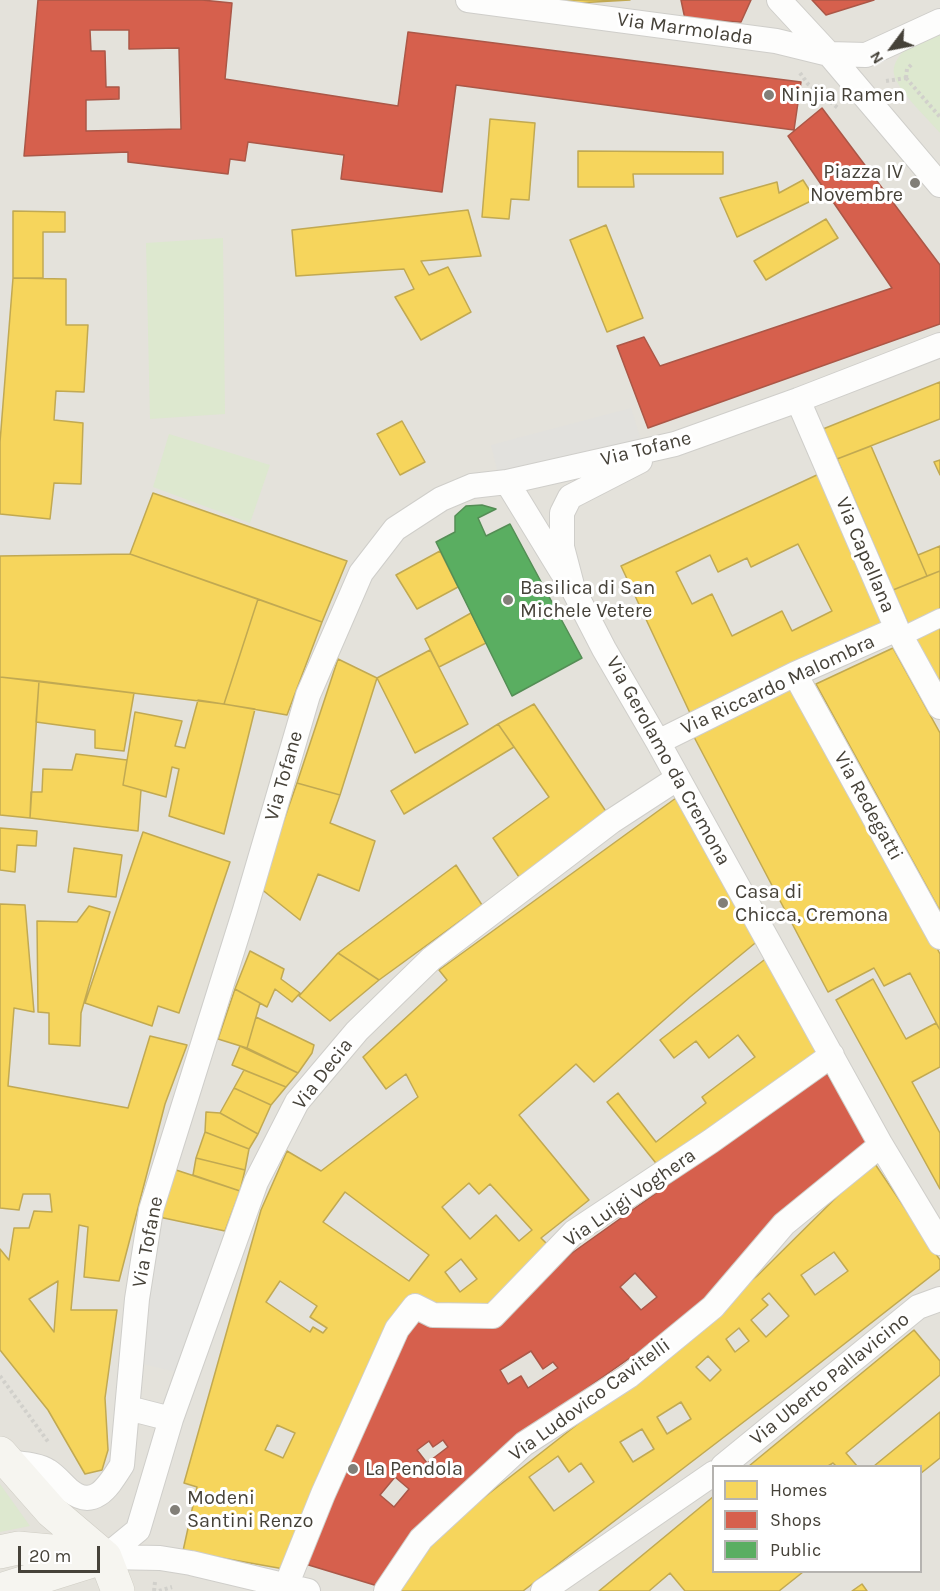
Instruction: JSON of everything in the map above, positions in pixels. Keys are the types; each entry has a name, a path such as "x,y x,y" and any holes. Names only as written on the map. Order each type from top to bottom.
{"main road":[{"path":"3,1457 52,1512 105,1557 118,1591"},
{"path":"0,1552 18,1548 105,1557"},
{"path":"0,1590 105,1557"}],"street":[{"name":"Via Marmolada","path":"468,0 776,41 829,54"},
{"path":"779,0 829,54 940,185"},
{"path":"829,54 866,55 940,21"},
{"name":"Via Tofane","path":"3,1457 46,1470 71,1492 84,1498 100,1495 122,1465 137,1299 151,1210 245,910 308,695 361,573 395,529 441,499 472,486 507,482 675,444 798,400 940,345"},
{"name":"Via Capellana","path":"798,400 899,633 940,707"},
{"name":"Via Gerolamo da Cremona","path":"675,444 570,497 562,513 562,547 573,589 604,649 658,742 881,1145 940,1243"},
{"path":"507,482 573,589"},
{"name":"Via Riccardo Malombra","path":"658,742 795,674 940,618"},
{"name":"Via Redegatti","path":"795,674 940,937"},
{"name":"Via Decia","path":"105,1557 138,1530 171,1419 256,1182 297,1102 357,1030 431,959 612,821 678,778"},
{"name":"Via Luigi Voghera","path":"297,1589 323,1494 397,1329 416,1306 433,1315 493,1316 574,1232 711,1141 832,1055"},
{"name":"Via Ludovico Cavitelli","path":"386,1591 421,1539 524,1444 628,1376 713,1307 784,1224 881,1145"},
{"name":"Via Uberto Pallavicino","path":"725,1465 918,1307 940,1299"},
{"path":"128,1408 171,1419"},
{"path":"543,1591 712,1474"},
{"path":"105,1557 160,1558 191,1563 297,1589"}],"path":[{"path":"906,78 940,117"},
{"path":"0,1376 54,1449"}],"shaded area":[{"path":"0,0 940,0 940,1591 0,1591"},
{"path":"631,408 642,443 500,482 491,445"},
{"path":"159,1217 224,1235 181,1373 139,1363"}],"green space":[{"path":"940,35 940,133 896,81 894,66 906,49"},
{"path":"223,238 225,414 150,419 146,243"},
{"path":"169,434 270,465 250,523 153,487"},
{"path":"0,1484 30,1526 0,1532"}],"building: Homes":[{"path":"555,0 630,0 559,4"},
{"path":"490,119 535,123 529,200 511,199 509,219 482,217"},
{"path":"578,151 723,152 723,174 633,174 634,187 578,187"},
{"path":"803,180 815,199 737,237 720,198 777,182 779,193"},
{"path":"468,210 481,256 421,261 429,275 448,267 471,312 421,340 395,297 414,289 404,269 296,276 292,230"},
{"path":"13,211 65,212 65,232 43,232 43,278 13,278"},
{"path":"826,219 838,238 766,280 754,261"},
{"path":"606,225 643,318 607,332 570,240"},
{"path":"13,278 66,279 66,325 88,325 84,392 56,391 54,420 83,423 81,484 54,483 50,519 0,514 0,442"},
{"path":"940,382 940,419 837,459 823,429"},
{"path":"402,421 425,462 400,475 377,434"},
{"path":"871,446 927,576 893,590 837,459"},
{"path":"940,460 940,475 934,462"},
{"path":"819,474 888,622 690,713 621,566","holes":["798,544 832,611 792,631 782,611 732,636 712,594 692,604 676,572 710,555 718,572 747,558 751,567"]},
{"path":"153,493 347,561 322,622 130,554"},
{"path":"940,546 940,571 927,576 918,555"},
{"path":"440,551 458,587 417,609 396,575"},
{"path":"130,554 258,599 224,704 0,677 0,556"},
{"path":"940,571 940,614 910,628 893,590"},
{"path":"258,599 322,622 287,715 224,704"},
{"path":"471,613 486,643 439,667 425,639"},
{"path":"940,626 940,683 915,638"},
{"path":"893,648 940,733 940,911 816,684"},
{"path":"430,650 468,724 415,753 377,678"},
{"path":"338,659 377,678 340,795 297,783"},
{"path":"0,677 39,681 30,818 0,815"},
{"path":"39,681 134,693 124,751 95,748 95,730 36,722"},
{"path":"797,681 940,954 940,1030 910,973 884,986 874,968 828,992 693,735"},
{"path":"198,700 255,709 224,834 169,816 179,769 172,767 166,797 123,785 135,712 182,721 175,746 185,748"},
{"path":"534,704 607,813 519,877 493,838 549,797 498,724"},
{"path":"498,724 514,747 404,814 391,791"},
{"path":"76,754 127,760 123,785 141,790 138,831 30,818 31,792 42,792 43,769 72,770"},
{"path":"297,783 340,795 330,823 375,841 359,891 318,874 300,920 260,888"},
{"path":"676,798 760,939 594,1082 576,1064 519,1115 589,1200 541,1238 549,1246 489,1308 437,1311 386,1334 284,1569 183,1551 197,1487 184,1483 261,1210 287,1151 321,1171 418,1097 406,1074 386,1089 363,1057 447,980 439,970","holes":["469,1183 479,1194 490,1184 532,1230 519,1241 496,1215 470,1239 442,1207","345,1192 429,1255 409,1281 323,1222","461,1259 477,1279 460,1292 445,1272","280,1281 317,1306 310,1317 327,1328 323,1333 313,1327 310,1332 266,1302","277,1425 295,1433 283,1458 265,1450"]},
{"path":"0,828 37,831 36,846 17,845 15,872 0,870"},
{"path":"143,832 230,862 179,1013 158,1006 152,1026 85,1003"},
{"path":"74,848 122,855 116,897 68,892"},
{"path":"456,865 482,905 379,980 338,953"},
{"path":"0,904 25,905 34,1012 14,1008 8,1086 128,1108 150,1036 187,1045 165,1104 119,1281 84,1277 88,1227 79,1225 71,1310 117,1310 105,1398 108,1450 102,1470 85,1474 48,1410 0,1350 0,1249 9,1260 14,1228 29,1228 34,1211 52,1212 50,1194 23,1194 19,1210 0,1208","holes":["58,1281 54,1332 29,1299"]},
{"path":"89,906 110,912 81,1013 80,1046 49,1044 49,1013 38,1012 37,921 77,922"},
{"path":"250,951 284,969 281,979 300,993 292,1002 275,989 267,1007 235,989"},
{"path":"338,953 379,980 330,1021 299,996"},
{"path":"768,957 817,1052 663,1172 607,1102 618,1093 656,1142 706,1103 702,1097 755,1057 738,1035 709,1058 696,1041 674,1058 660,1040"},
{"path":"873,979 906,1039 936,1023 940,1030 940,1067 912,1082 940,1133 940,1189 836,1000"},
{"path":"235,989 260,1003 247,1048 218,1039"},
{"path":"256,1017 314,1045 312,1053 298,1073 247,1048"},
{"path":"240,1046 298,1073 286,1087 232,1065"},
{"path":"244,1070 286,1087 271,1105 234,1088"},
{"path":"234,1088 271,1105 258,1134 220,1113"},
{"path":"206,1112 220,1113 258,1134 249,1149 205,1132"},
{"path":"205,1132 249,1149 245,1170 196,1158"},
{"path":"196,1158 245,1170 240,1191 193,1175"},
{"path":"873,1161 940,1260 940,1269 523,1591 398,1591 436,1535 611,1398 757,1276","holes":["834,1252 848,1271 815,1295 801,1275","769,1293 789,1316 766,1337 751,1320 768,1305 762,1299","739,1328 749,1341 735,1352 726,1339","708,1356 721,1370 710,1381 696,1367","681,1402 691,1419 667,1434 657,1417","642,1429 654,1449 633,1462 620,1442","558,1456 569,1472 581,1463 594,1482 554,1511 529,1477"]},
{"path":"173,1169 240,1191 225,1231 159,1217"},
{"path":"914,1330 940,1361 940,1375 846,1453 856,1465 835,1465 833,1463 830,1465 750,1465"},
{"path":"940,1412 940,1458 922,1472 922,1465 875,1465"},
{"path":"712,1498 712,1573 802,1573 779,1591 685,1591 670,1573 649,1591 599,1591"},
{"path":"862,1584 867,1591 852,1591"}],"building: Shops":[{"path":"38,0 202,0 232,3 225,79 398,106 408,32 801,82 794,130 456,85 442,192 341,179 344,155 248,142 245,161 230,159 228,174 128,162 128,152 24,156","holes":["90,30 129,30 129,49 179,48 181,129 86,131 86,100 119,99 119,87 106,87 105,51 91,51"]},
{"path":"681,0 751,0 741,22 685,19"},
{"path":"812,0 874,0 826,15"},
{"path":"822,108 940,265 940,324 648,428 617,346 644,337 660,366 892,288 788,136"},
{"path":"826,1072 872,1145 723,1287 681,1322 526,1431 381,1587 302,1563 412,1319 499,1319 572,1253","holes":["635,1273 657,1297 641,1310 620,1287","531,1351 543,1369 553,1362 558,1368 528,1388 521,1376 508,1384 500,1370","443,1440 448,1447 427,1463 417,1450 429,1441 433,1447","395,1477 409,1489 394,1507 380,1495"]}],"building: Public":[{"name":"Basilica di San Michele Vetere","path":"482,505 496,509 478,518 486,536 510,524 582,658 512,696 436,542 455,532 455,516 466,506"}],"place":[{"name":"Ninjia Ramen","path":"769,95"},
{"name":"Piazza IV Novembre","path":"915,183"},
{"name":"Basilica di San Michele Vetere","path":"508,600"},
{"name":"Casa di Chicca, Cremona","path":"723,903"},
{"name":"La Pendola","path":"353,1469"},
{"name":"Modeni Santini Renzo","path":"175,1510"}]}
